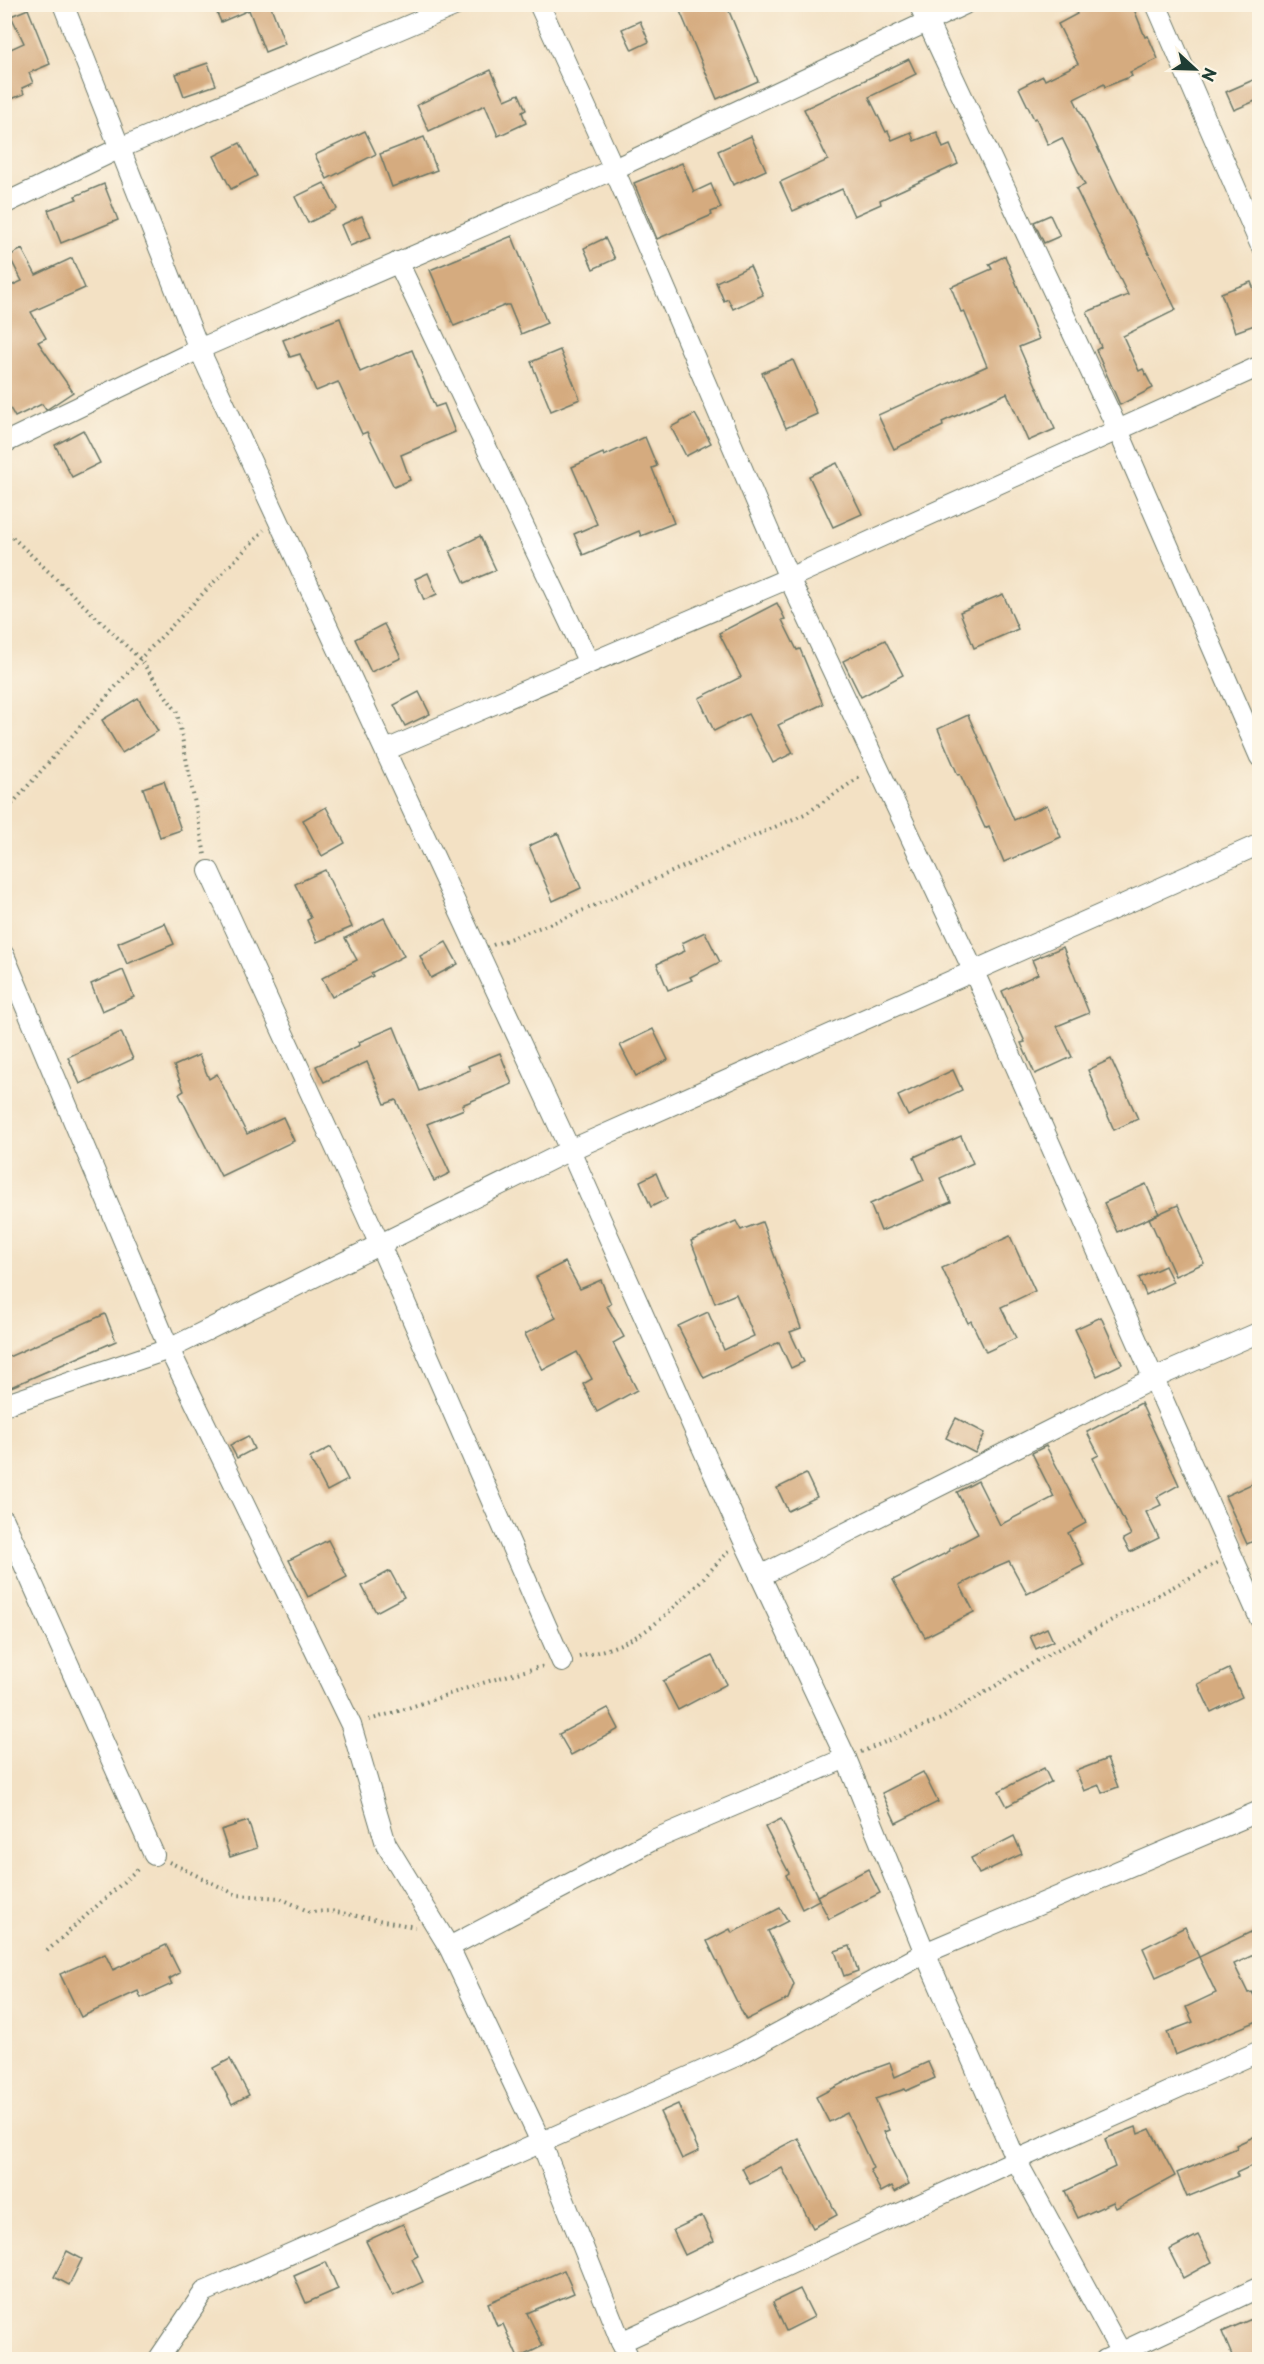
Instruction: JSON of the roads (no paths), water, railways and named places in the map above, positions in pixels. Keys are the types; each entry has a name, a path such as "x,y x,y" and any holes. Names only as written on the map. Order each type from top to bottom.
{"street":[{"path":"63,4 199,349 570,1150 760,1576 846,1758 925,1953 1016,2160 1117,2357 1260,2287"},
{"path":"4,204 120,148 459,4"},
{"path":"539,4 614,168 789,578 974,972 1260,1619"},
{"path":"4,443 199,349 614,168 923,13 965,4"},
{"path":"1156,4 1260,244"},
{"path":"923,13 1118,430 1260,757"},
{"path":"398,262 589,663"},
{"path":"386,750 789,578 1260,366"},
{"path":"4,1405 169,1349 570,1150 1260,844"},
{"path":"209,871 380,1245 562,1662"},
{"path":"4,955 169,1349 351,1725 386,1844 449,1947 541,2142 630,2360"},
{"path":"760,1576 1152,1379 1260,1332"},
{"path":"4,1520 154,1855"},
{"path":"449,1947 653,1840 846,1758"},
{"path":"158,2360 204,2292 736,2056 925,1953 1260,1811"},
{"path":"621,2342 1016,2160 1260,2051"}]}
